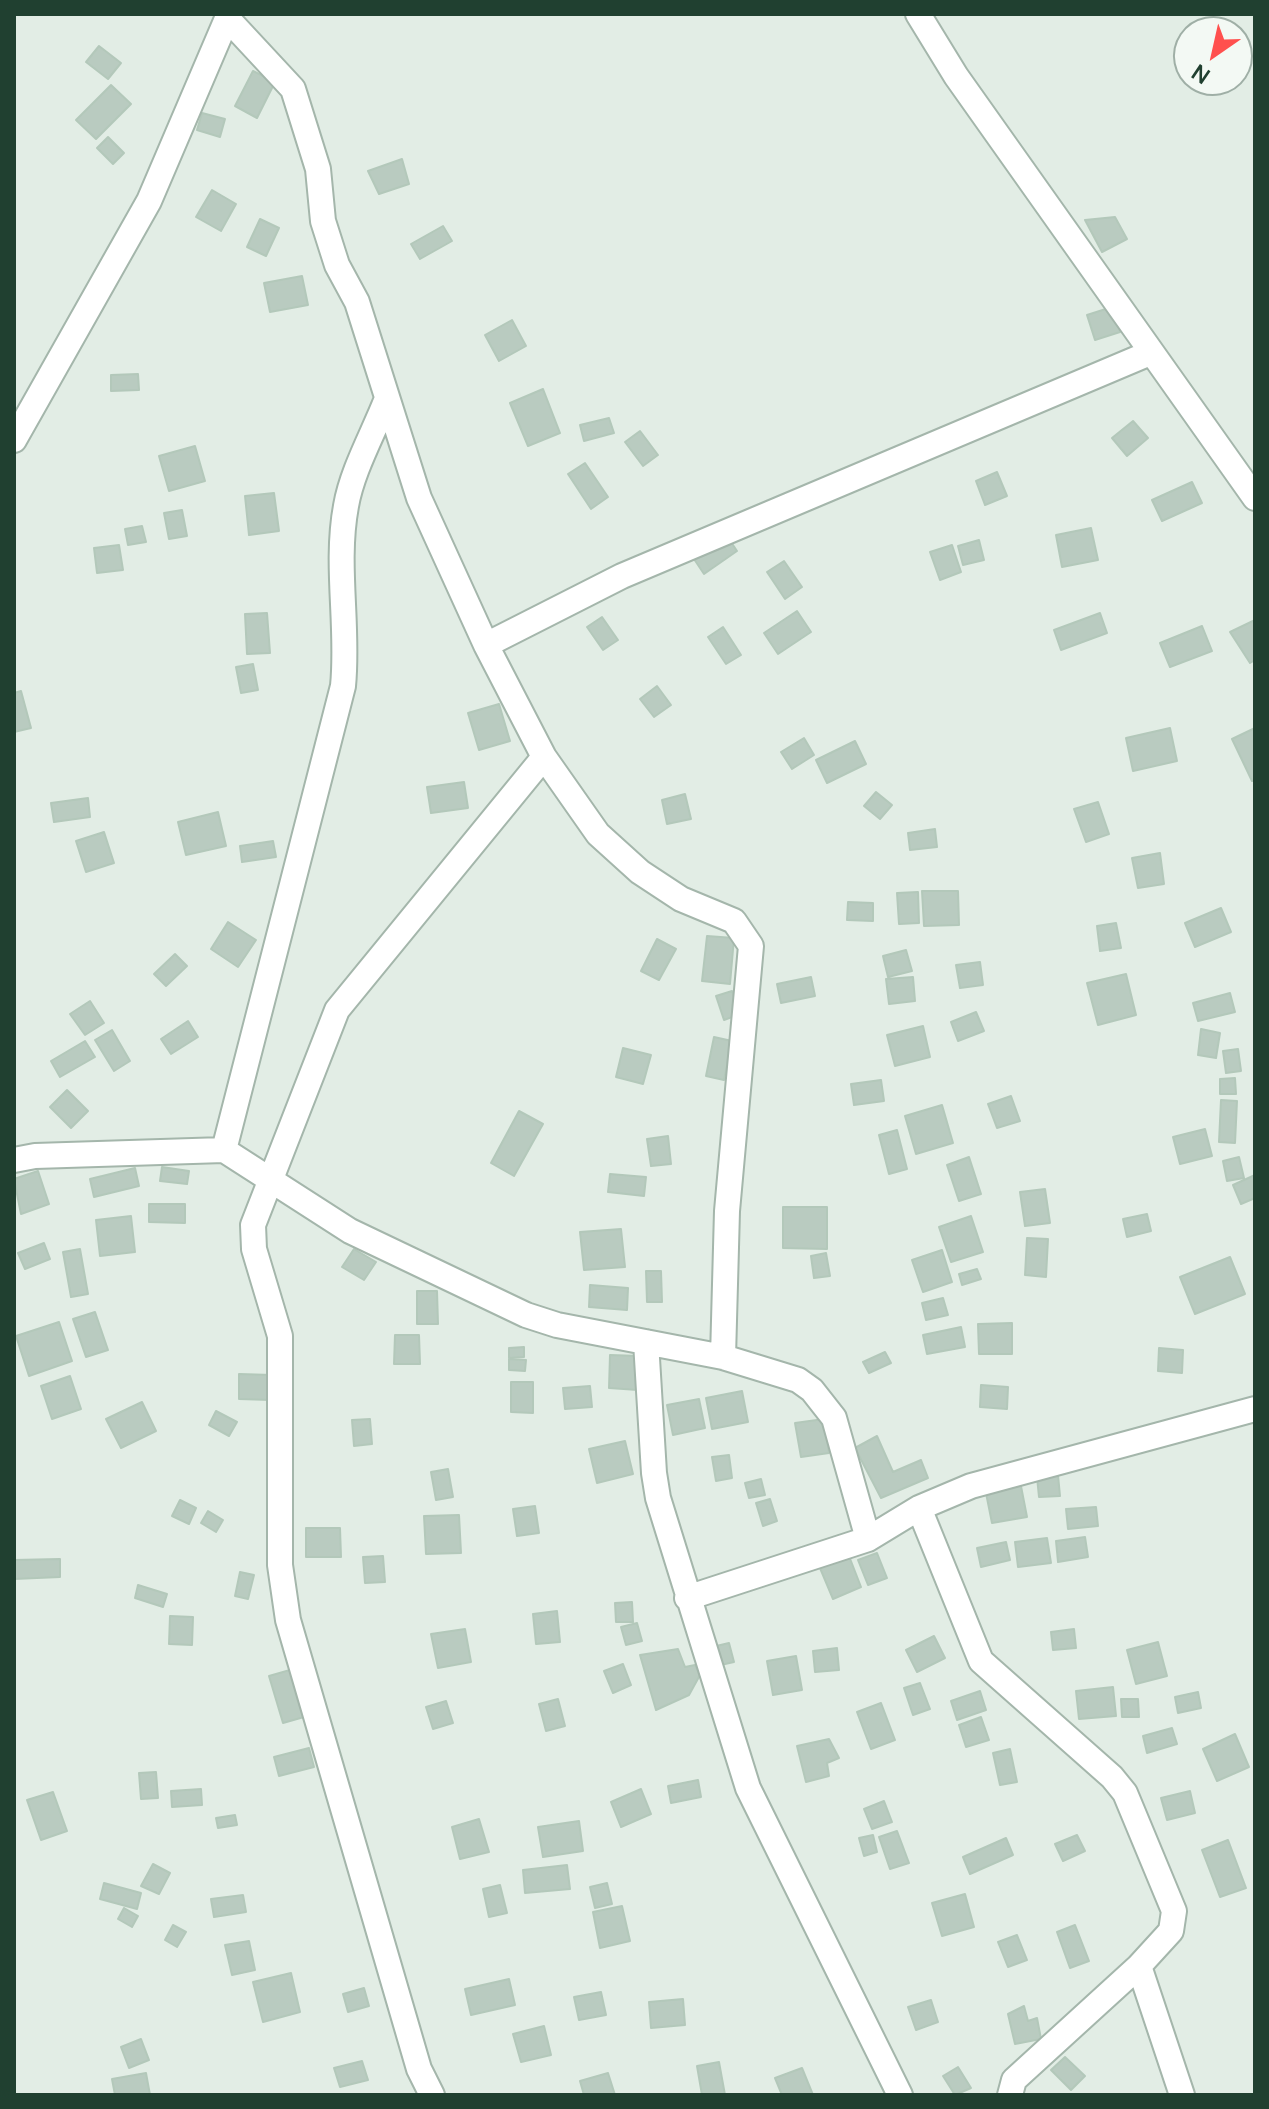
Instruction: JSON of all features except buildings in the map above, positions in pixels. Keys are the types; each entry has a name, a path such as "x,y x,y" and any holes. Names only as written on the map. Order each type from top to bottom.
{"street":[{"path":"918,14 956,76 1255,498"},
{"path":"14,440 149,201 228,16 293,89 318,169 323,221 337,265 357,302 419,498 486,645 544,757 598,834 640,872 681,899 734,921 751,946 727,1211 723,1357"},
{"path":"486,645 622,576 1150,353"},
{"path":"224,1150 343,686 347,648 346,504 386,401"},
{"path":"432,2095 419,2069 288,1620 280,1565 280,1336 254,1249 253,1225 273,1181 322,1040 337,1010 544,757"},
{"path":"14,1160 35,1156 224,1150 370,1242 526,1315 723,1357 798,1380 834,1418 868,1539"},
{"path":"646,1342 654,1473 687,1598 748,1788 900,2095"},
{"path":"687,1598 868,1539 919,1508 971,1486 1255,1409"},
{"path":"919,1508 981,1661 1112,1777 1125,1793 1174,1911 1171,1931 1139,1966 1014,2080 1010,2095"},
{"path":"1139,1966 1182,2095"}]}
